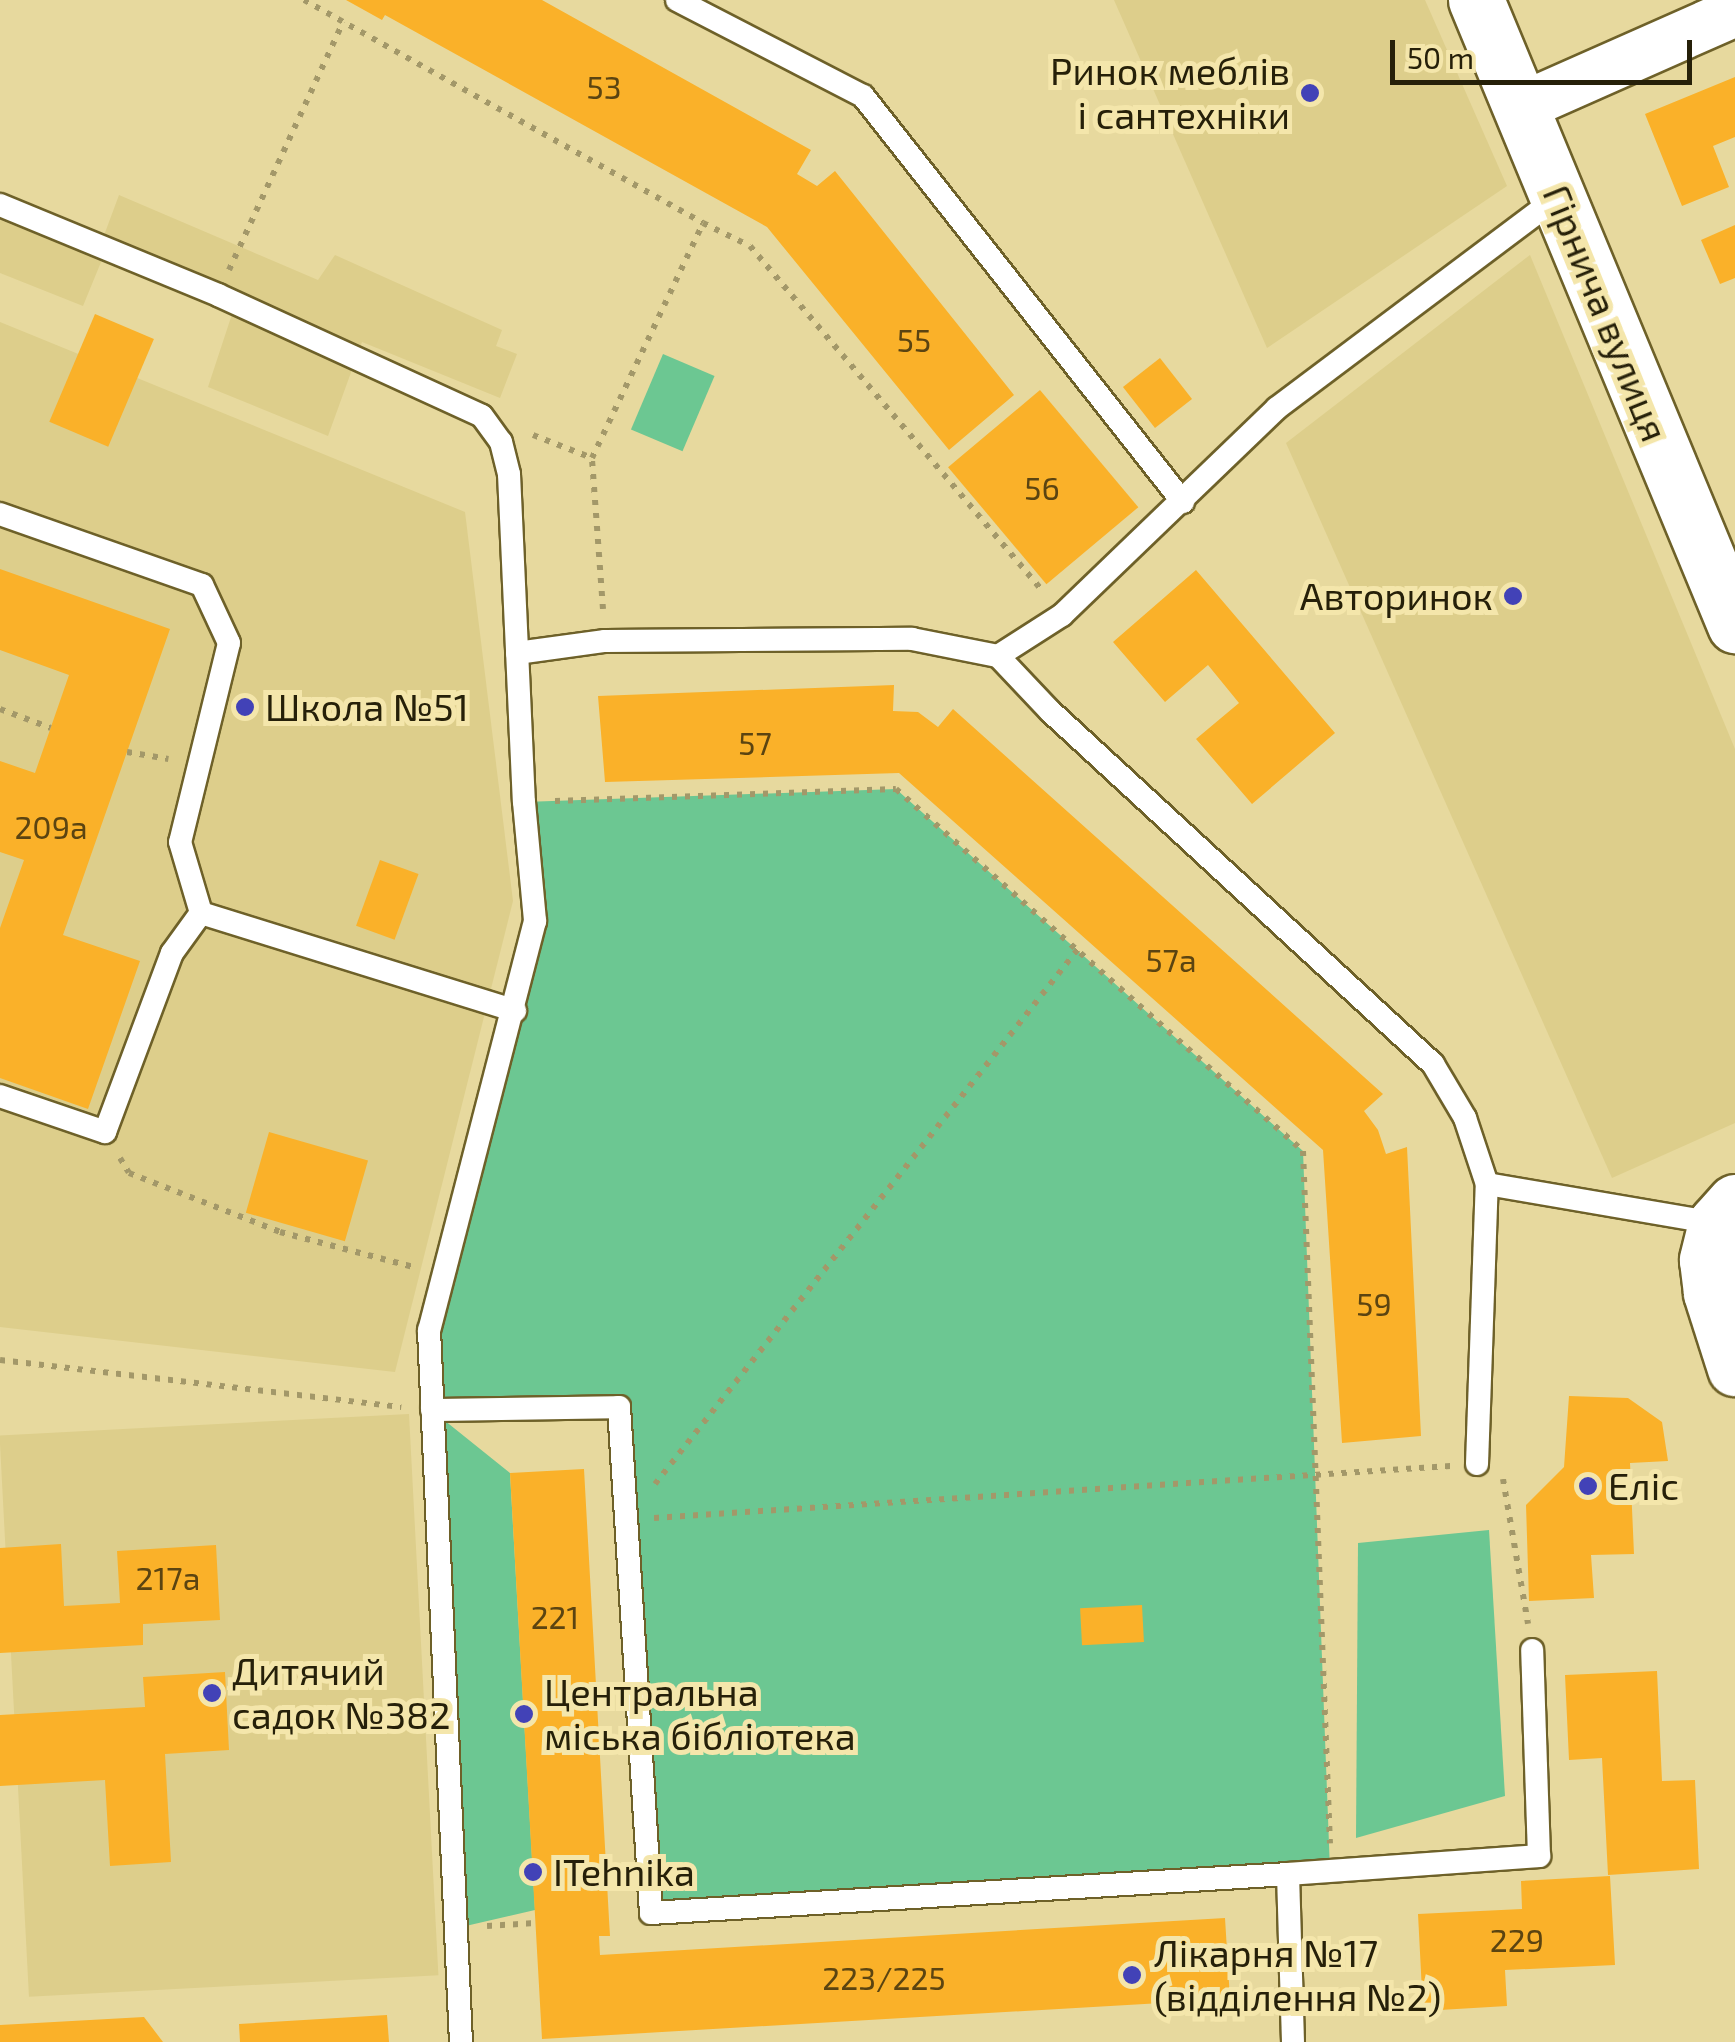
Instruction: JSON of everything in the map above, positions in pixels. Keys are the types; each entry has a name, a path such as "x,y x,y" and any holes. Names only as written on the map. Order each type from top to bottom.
{"main road":[{"name":"Гірнича вулиця","path":"1476,0 1735,626"},
{"path":"1725,1212 1708,1260 1711,1293 1735,1368"}],"street":[{"path":"1521,108 1735,12"}],"lane":[{"path":"678,0 863,96 1183,502"},
{"path":"998,656 1062,615 1277,408 1558,197"},
{"path":"0,205 218,296 482,416 501,442 509,474 524,802 534,920 515,1011 429,1330 462,2042"},
{"path":"0,514 202,585 229,643 180,842 201,913"},
{"path":"516,652 605,641 912,639 998,656 1050,711 1434,1064 1465,1118 1487,1184 1478,1464"},
{"path":"201,913 515,1011"},
{"path":"0,1096 106,1132 172,953 201,913"},
{"path":"1487,1184 1725,1212"},
{"path":"432,1410 619,1407 651,1913 1538,1856 1532,1650"},
{"path":"1288,1874 1293,2042"}],"path":[{"path":"304,0 750,246 1062,615"},
{"path":"218,296 343,22"},
{"path":"605,641 592,458 703,222"},
{"path":"482,416 592,458"},
{"path":"0,709 51,728"},
{"path":"127,752 199,765"},
{"path":"524,802 896,789 1303,1151 1330,1871"},
{"path":"626,1520 1078,949"},
{"path":"106,1132 130,1173 280,1232 444,1275"},
{"path":"0,1360 432,1410"},
{"path":"626,1520 1478,1464 1504,1479 1532,1650"},
{"path":"456,1928 536,1923"}],"shaded area":[{"name":"Ринок меблів і сантехніки","path":"1114,0 1425,0 1507,186 1267,348"},
{"path":"119,195 318,280 335,255 502,330 496,346 517,354 500,398 362,342 328,436 208,387 237,299 108,245 83,306 0,273 0,220 96,257"},
{"name":"Авторинок","path":"1530,255 1735,749 1735,1123 1612,1178 1286,443"},
{"name":"Школа №51","path":"0,322 465,512 513,901 395,1372 0,1327"},
{"name":"Дитячий садок №382","path":"409,1414 438,1975 29,1997 0,1435"}],"green space":[{"path":"663,354 715,376 683,451 631,429"},
{"path":"896,789 1303,1151 1330,1871 651,1913 619,1408 434,1412 510,1473 535,1910 457,1928 429,1330 535,921 524,802"},
{"path":"1489,1530 1505,1796 1356,1838 1358,1543"}],"building":[{"path":"346,0 542,0 811,150 797,174 817,186 835,171 1014,395 949,450 767,227 385,15 382,20"},
{"path":"1735,77 1735,137 1713,146 1729,187 1682,206 1645,114"},
{"path":"1735,225 1735,278 1720,284 1701,240"},
{"path":"95,314 154,339 108,447 49,422"},
{"path":"1160,358 1192,399 1155,428 1123,387"},
{"path":"1040,390 1138,507 1046,584 948,467"},
{"path":"0,569 170,629 63,935 140,961 88,1109 0,1078 0,928 24,860 0,852 0,761 35,773 69,675 0,650"},
{"path":"1196,570 1335,733 1252,804 1196,739 1239,703 1208,665 1165,702 1113,642"},
{"path":"894,685 893,711 918,712 938,727 953,709 1383,1094 1364,1111 1378,1130 1386,1154 1407,1147 1421,1436 1342,1443 1323,1150 899,773 605,782 598,696"},
{"path":"380,860 419,874 395,940 356,926"},
{"path":"269,1132 368,1160 345,1241 246,1213"},
{"name":"Еліс","path":"1569,1396 1628,1398 1662,1422 1668,1461 1630,1463 1634,1554 1591,1555 1594,1598 1529,1601 1526,1505 1564,1467"},
{"path":"584,1469 610,1936 599,1936 600,1955 1225,1918 1230,1999 542,2039 510,1473"},
{"path":"61,1544 64,1606 120,1603 117,1551 216,1545 220,1620 143,1624 143,1645 0,1653 0,1548"},
{"path":"1142,1605 1144,1642 1082,1645 1080,1608"},
{"path":"1657,1671 1662,1781 1695,1780 1699,1869 1608,1875 1602,1758 1569,1760 1565,1675"},
{"path":"225,1672 229,1750 165,1754 171,1862 110,1866 105,1780 0,1786 0,1715 145,1707 143,1677"},
{"path":"1610,1876 1615,1965 1505,1970 1507,2006 1423,2011 1418,1914 1522,1909 1521,1881"},
{"path":"387,2015 389,2042 240,2042 239,2024"},
{"path":"144,2017 163,2042 0,2042 0,2025"}],"place":[{"name":"Ринок меблів і сантехніки","path":"1310,93"},
{"name":"Авторинок","path":"1513,596"},
{"name":"Школа №51","path":"245,707"},
{"name":"Еліс","path":"1588,1486"},
{"name":"Дитячий садок №382","path":"212,1693"},
{"name":"Центральна міська бібліотека","path":"524,1714"},
{"name":"ITehnika","path":"533,1872"},
{"name":"Лікарня №17 (відділення №2)","path":"1132,1975"}]}
